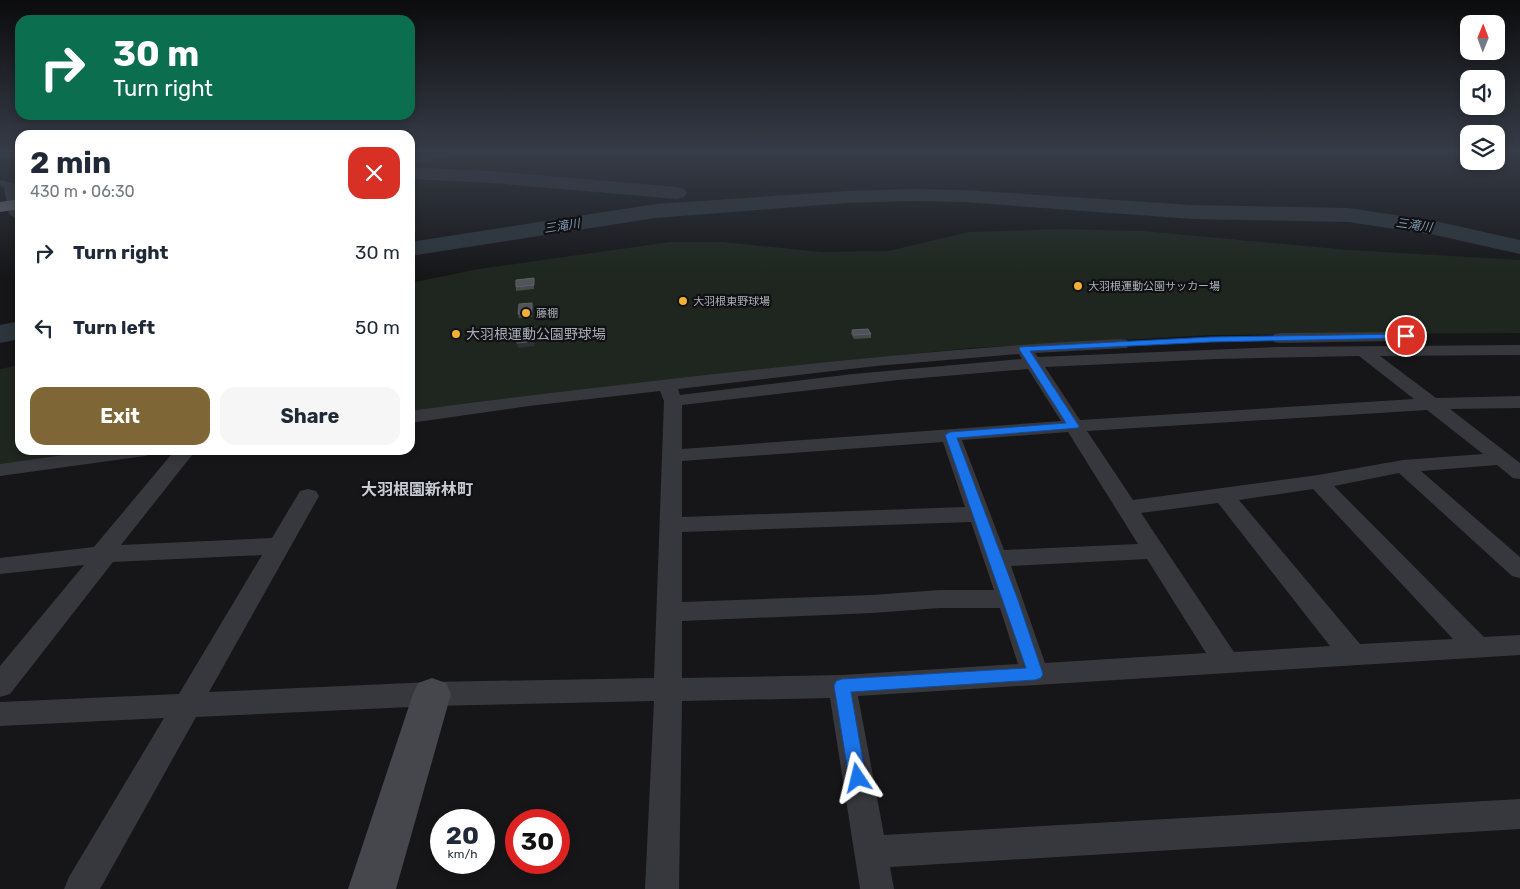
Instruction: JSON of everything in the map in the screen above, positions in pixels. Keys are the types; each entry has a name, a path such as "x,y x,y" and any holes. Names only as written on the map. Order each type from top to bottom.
{"highway":[{"path":"0,201 15,199"},
{"path":"0,207 15,205"}],"street":[{"path":"11,192 15,214"},
{"path":"415,415 529,400 670,393 872,377 1028,356 1221,339 1520,336"},
{"path":"1028,356 1520,350"},
{"path":"1364,351 1520,473"},
{"path":"1028,356 1226,662"},
{"path":"662,889 672,456 670,393"},
{"path":"672,456 1074,426 1432,404 1520,402"},
{"path":"950,435 996,559 1035,674"},
{"path":"0,486 8,469 109,455"},
{"path":"0,686 182,455"},
{"path":"1127,508 1318,482 1404,466 1502,459"},
{"path":"1404,466 1520,570"},
{"path":"1318,482 1477,647"},
{"path":"81,889 308,496"},
{"path":"1224,496 1352,655"},
{"path":"670,525 979,514"},
{"path":"0,566 104,554 279,546"},
{"path":"996,559 1154,551"},
{"path":"669,612 783,606 872,604 940,599 1010,600"},
{"path":"0,714 432,694 842,686 1520,645"},
{"path":"842,686 877,889"},
{"path":"372,889 432,694"},
{"path":"871,852 1520,814"}],"shaded area":[{"path":"1063,229 1143,231 1349,250 1520,260 1520,333 1211,335 971,348 748,371 415,412 415,282 479,269 670,242 723,242 822,252 888,251 969,232"},
{"path":"15,366 15,455 82,455 0,466 0,369"}],"building":[{"path":"534,278 534,285 516,287 516,280"},
{"path":"532,303 531,313 518,314 519,304"},
{"path":"534,326 535,341 517,343 517,328"},
{"path":"868,329 871,334 854,335 852,330"}],"waterway":[{"path":"671,192 677,193"},
{"name":"三滝川","path":"415,248 656,211 847,197 912,195 963,196 1192,212 1348,215 1435,228 1520,247"},
{"name":"三滝川","path":"0,334 15,331"}],"place":[{"name":"大羽根運動公園サッカー場","path":"1078,286"},
{"name":"大羽根東野球場","path":"683,301"},
{"name":"藤棚","path":"526,313"},
{"name":"大羽根運動公園野球場","path":"456,334"}],"district":[{"name":"大羽根園新林町","path":"417,489"}],"route":[{"path":"858,778 842,686 1035,674 950,435 1074,426 1024,349 1211,340 1406,336"}]}
